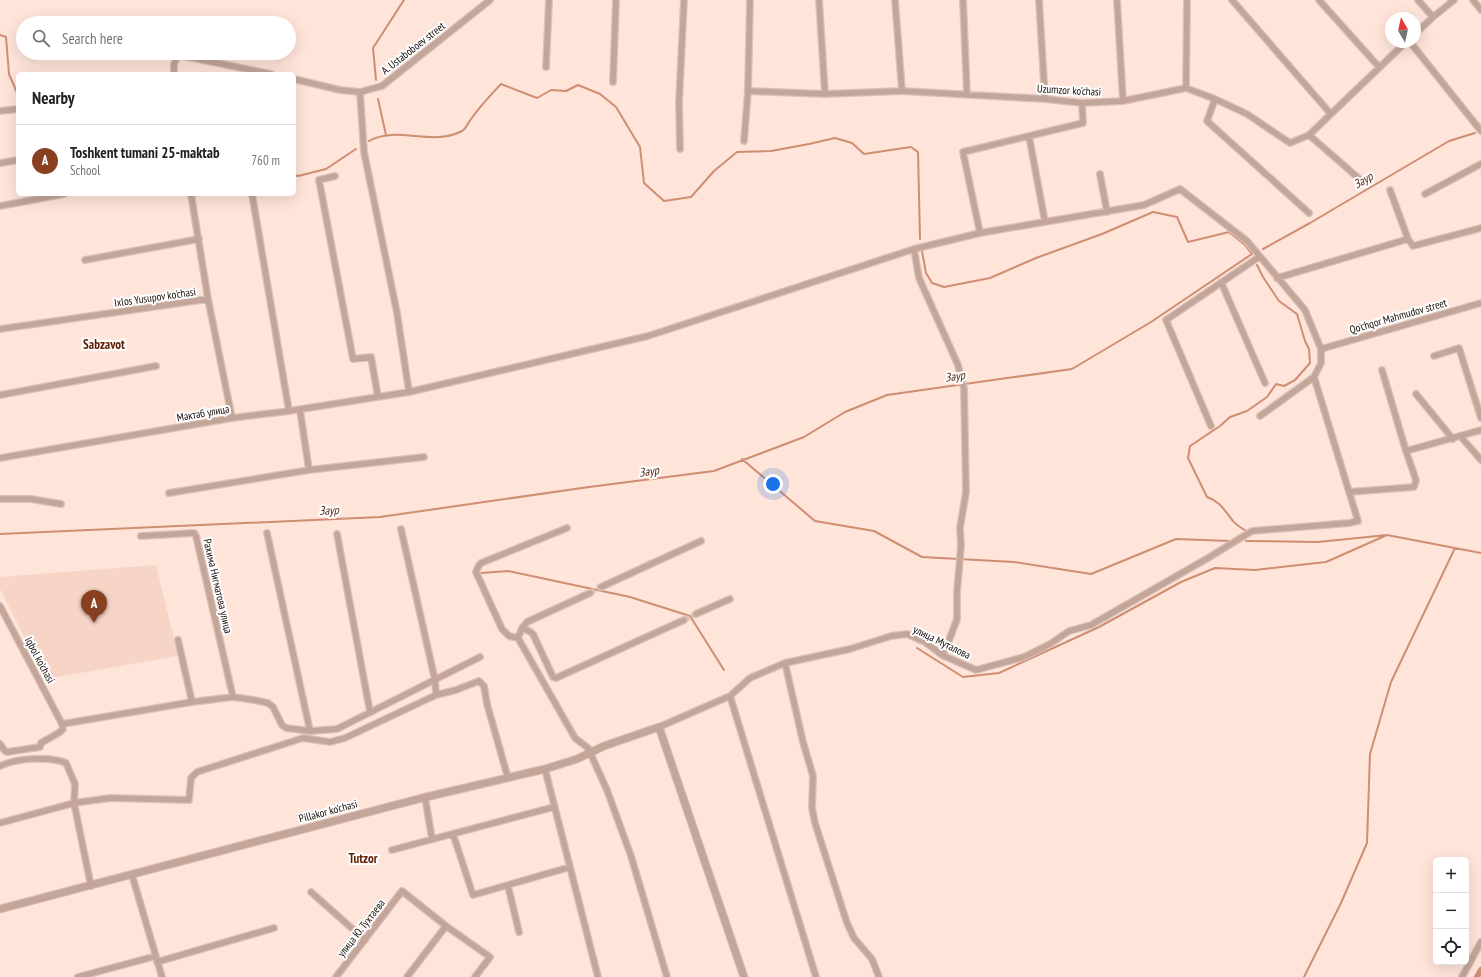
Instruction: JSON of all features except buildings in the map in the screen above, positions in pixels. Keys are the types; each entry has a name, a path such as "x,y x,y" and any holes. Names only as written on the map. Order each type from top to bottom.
{"street":[{"name":"A. Ustaboboev street","path":"296,79 340,90 360,92 382,86 490,0"},
{"path":"546,67 549,0"},
{"path":"613,82 616,0"},
{"path":"680,149 679,103 684,0"},
{"path":"744,141 748,91 750,0"},
{"path":"819,0 825,94"},
{"path":"895,0 902,91"},
{"path":"963,0 967,94"},
{"path":"1039,0 1045,99"},
{"path":"1117,0 1123,101"},
{"path":"1187,0 1186,88 1215,99 1247,114 1290,143 1309,135 1330,113 1400,48"},
{"path":"1232,0 1330,113"},
{"path":"1319,0 1379,67"},
{"path":"1418,0 1433,16"},
{"path":"1421,28 1433,16 1454,0"},
{"path":"1473,0 1481,10"},
{"path":"1415,48 1481,131"},
{"path":"174,72 174,64 176,60"},
{"path":"199,60 261,72"},
{"name":"Uzumzor ko'chasi","path":"748,91 825,94 902,91 1045,99 1082,103 1123,101 1186,88"},
{"path":"360,92 364,152 397,313 409,392"},
{"path":"1215,99 1207,121 1309,213"},
{"path":"980,233 963,152 1083,123 1082,103"},
{"path":"0,111 16,109"},
{"path":"1309,135 1363,182"},
{"path":"1029,136 1045,222"},
{"path":"2,163 16,160"},
{"path":"1425,194 1481,164"},
{"path":"1100,174 1107,212"},
{"path":"335,176 319,180 352,359 371,357 378,397"},
{"name":"Мактаб улица","path":"0,458 232,418 300,410 409,392 648,336 914,248 980,233 1144,205 1180,189 1247,241 1259,257"},
{"path":"1390,190 1408,239 1413,246 1481,228"},
{"path":"0,206 53,196"},
{"name":"Ixlos Yusupov ko'chasi","path":"0,329 208,299 191,196"},
{"path":"252,196 289,411"},
{"path":"85,260 198,239"},
{"path":"1277,278 1408,239"},
{"path":"914,248 919,278 958,365 963,379 964,389 966,492 960,528 961,546 957,592 957,619 942,655"},
{"path":"1211,426 1166,320 1259,257 1304,310 1321,349 1321,363 1314,377 1260,416"},
{"path":"1221,282 1265,383"},
{"path":"208,299 232,418"},
{"name":"Qo'chqor Mahmudov street","path":"1321,349 1481,303"},
{"path":"1434,356 1459,348 1481,418"},
{"path":"0,395 156,366"},
{"path":"1314,377 1349,492 1414,487 1416,480 1382,370"},
{"path":"1416,394 1453,439"},
{"path":"300,410 309,470"},
{"path":"1406,451 1481,430"},
{"path":"1460,437 1481,460"},
{"path":"168,493 309,470 424,457"},
{"name":"улица Муталова","path":"659,727 730,696 750,678 785,663 850,649 891,636 907,634 924,642 942,655 976,670 1024,657 1050,644 1069,630 1091,625 1252,531 1358,521 1349,492"},
{"path":"0,499 31,499 61,504"},
{"path":"567,528 481,563 476,572 502,629 509,636 518,638 575,738 588,748 591,753 607,790 631,856 666,977"},
{"path":"401,529 435,680 436,695"},
{"name":"Рахима Нигматова улица","path":"141,536 194,533 196,536 233,697"},
{"path":"268,533 310,731"},
{"path":"337,534 370,712"},
{"path":"601,587 700,541"},
{"path":"518,638 522,628 527,622 590,592"},
{"path":"696,614 730,599"},
{"name":"Iqbol ko'chasi","path":"0,606 62,724"},
{"path":"522,628 533,634 553,677 556,678 684,620"},
{"path":"178,640 192,702"},
{"path":"42,758 40,747 41,743 62,730 62,724 192,702 233,697 268,704 272,707 283,727 310,731 337,729 480,657"},
{"path":"785,663 803,742 813,776 812,808 815,823 847,923 854,938 872,959 880,977"},
{"path":"0,824 74,803 110,798 189,800 192,778 197,772 303,738 330,742 345,738 436,695 479,682 484,686 487,704 508,778"},
{"path":"730,696 816,977"},
{"path":"659,727 744,977"},
{"name":"Pillakor ko'chasi","path":"0,909 425,797 545,769 577,759 604,746 659,727"},
{"path":"0,744 7,752 40,747"},
{"path":"0,766 6,763 42,758 58,759 66,763 75,784 74,803 91,886"},
{"path":"545,769 598,977"},
{"path":"425,797 432,839"},
{"path":"392,850 554,807"},
{"path":"453,834 473,895 570,867"},
{"path":"132,875 162,977"},
{"path":"508,886 519,932"},
{"name":"улица Ю. Тухтаева","path":"336,977 402,891 446,926"},
{"path":"311,892 364,940"},
{"path":"407,977 446,926 490,957 475,977"},
{"path":"78,977 156,959 274,928"},
{"path":"1462,977 1481,942"}],"shaded area":[{"path":"156,565 178,656 46,679 0,589 0,577"}],"waterway":[{"path":"376,80 373,48 404,0"},
{"path":"0,35 6,37 9,74 16,90"},
{"path":"369,141 391,135 439,137 462,131 480,107 501,84 537,98 551,90 566,91 578,85 600,94 616,107 640,147 644,183 664,201 691,197 714,171 737,152 771,151 835,138 852,143 864,154 911,147 918,152 920,239"},
{"path":"378,99 386,135"},
{"name":"Заур","path":"1263,249 1449,141 1475,133"},
{"path":"296,176 326,169 356,149"},
{"name":"Заур","path":"0,534 380,517 589,487 714,471 804,437 845,412 887,395 1072,369 1151,322 1252,254 1245,245 1229,232 1188,242 1177,217 1153,212 1102,234 1036,258 990,278 944,287 932,283 926,273 922,251"},
{"path":"1246,531 1237,525 1219,504 1207,497 1188,458 1190,446 1220,426 1230,417 1247,411 1267,397 1276,384 1284,386 1295,380 1310,363 1309,349 1297,314 1279,301 1257,265"},
{"path":"742,459 815,521 874,531 922,557 1014,562 1091,574 1176,539 1230,541"},
{"path":"1246,541 1318,542 1387,535 1481,553"},
{"path":"917,648 963,677 999,673 1099,627 1181,582 1215,568 1255,570 1326,562 1387,535"},
{"path":"1304,977 1341,903 1367,843 1370,754 1391,682 1455,548"},
{"path":"481,573 508,571 630,597 690,616 724,670"},
{"path":"1477,977 1481,970"}],"tunnel":[{"path":"590,593 601,587"},
{"path":"684,620 696,614"}],"place":[{"name":"Toshkent tumani 25-maktab","path":"94,623"}],"district":[{"name":"Sabzavot","path":"104,344"},
{"name":"Tutzor","path":"363,858"}]}
